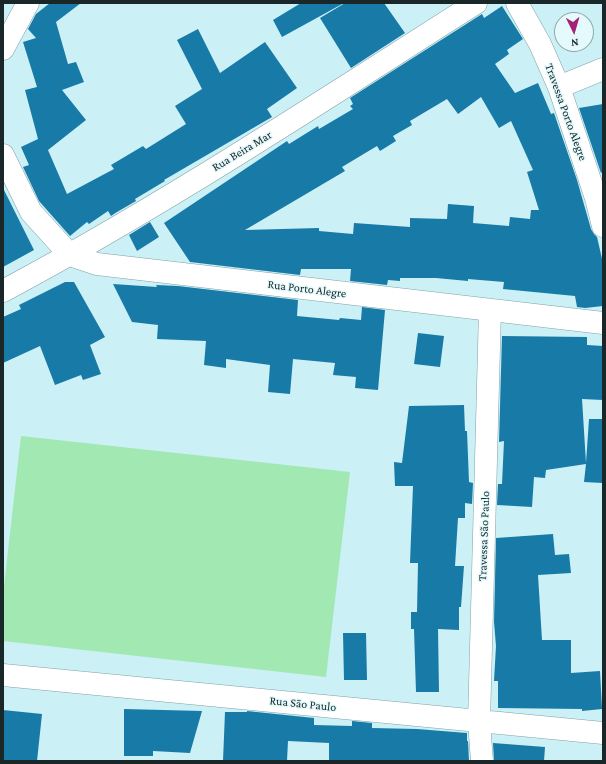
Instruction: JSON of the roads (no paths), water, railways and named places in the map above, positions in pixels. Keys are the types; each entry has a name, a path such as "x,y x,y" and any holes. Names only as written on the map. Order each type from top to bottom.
{"street":[{"path":"3,50 28,3"},
{"name":"Rua Beira Mar","path":"3,291 70,255 268,135 476,3"},
{"name":"Travessa Porto Alegre","path":"516,3 540,44 559,87 596,198 603,226"},
{"path":"559,87 603,69"},
{"name":"Rua Porto Alegre","path":"3,155 31,212 70,255 97,264 603,323"},
{"name":"Travessa São Paulo","path":"482,761 479,722 490,310"},
{"name":"Rua São Paulo","path":"3,674 603,733"}]}
